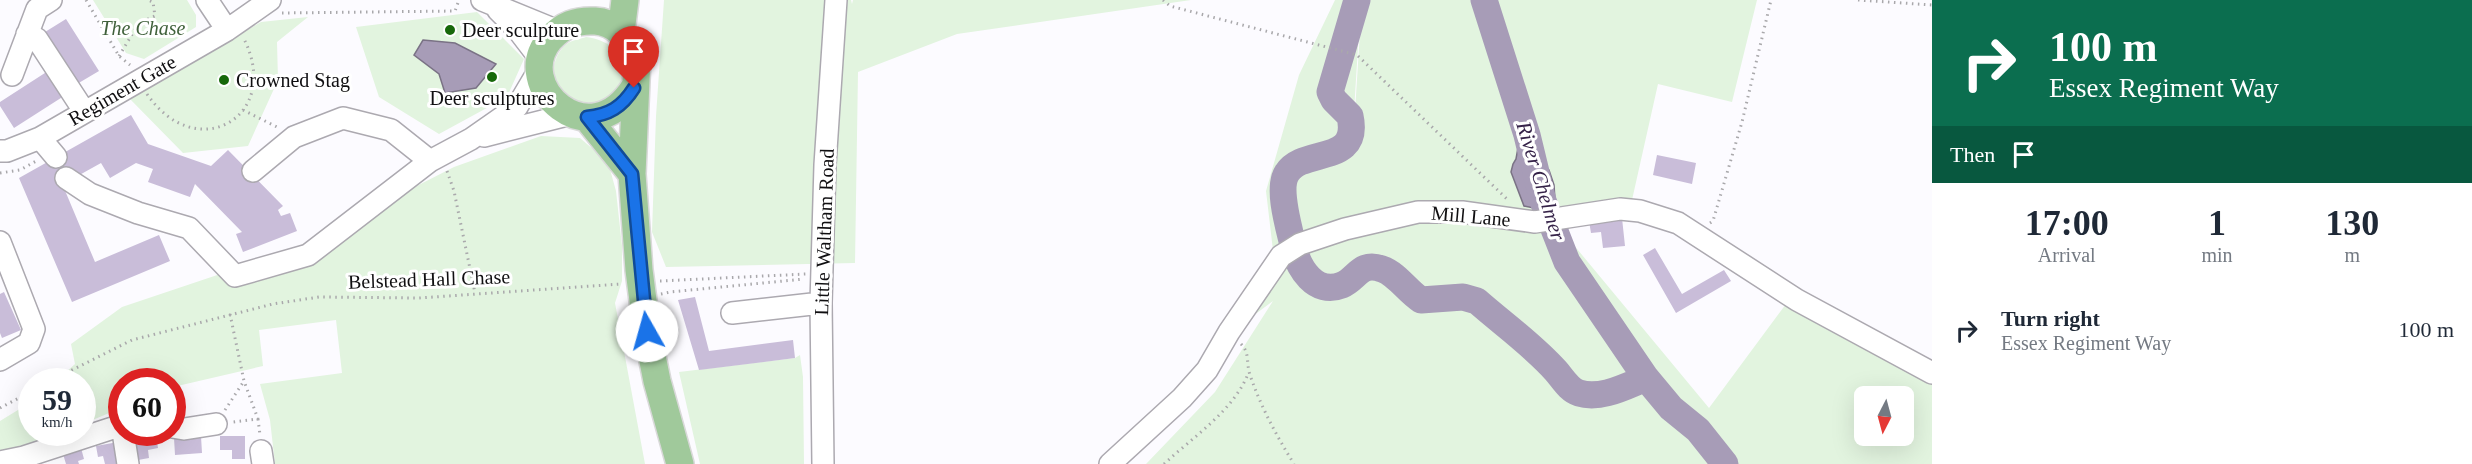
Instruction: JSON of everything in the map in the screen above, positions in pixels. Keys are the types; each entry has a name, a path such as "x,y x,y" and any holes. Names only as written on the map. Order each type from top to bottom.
{"main road":[{"path":"621,32 625,0"},
{"path":"632,174 579,116 554,103 543,87 540,64 547,44 577,17 602,21 621,32 631,43 637,58 632,174 635,288 680,464"},
{"path":"579,116 602,116 615,110 634,88"}],"street":[{"path":"12,75 37,9 51,0"},
{"path":"207,0 235,34"},
{"name":"Little Waltham Road","path":"823,464 821,303 825,165 836,0"},
{"path":"487,2 577,17"},
{"path":"66,178 90,194 138,213 189,228 235,276 308,255 436,158 471,139 517,107 540,64 518,30 487,2"},
{"name":"Regiment Gate","path":"0,151 50,149 84,111 149,89 275,7"},
{"path":"27,33 37,39 84,111"},
{"path":"471,139 579,116"},
{"path":"253,171 294,137 344,118 391,130 436,158"},
{"name":"Mill Lane","path":"1110,464 1182,398 1207,370 1229,332 1281,256 1300,244 1345,229 1418,212 1473,213 1529,222 1620,209 1640,211 1685,227 1797,300 1932,373"},
{"path":"0,242 34,329 29,343 0,360"},
{"path":"732,313 821,303"},
{"path":"186,429 216,424"},
{"path":"0,462 24,458 108,430"},
{"path":"125,446 128,464"}],"path":[{"path":"86,0 119,56 130,65 149,89 161,111 179,125 196,130 213,129 231,122 243,110 252,94 255,75 252,57 235,34 252,32"},
{"path":"119,56 139,23 155,16 153,2 148,0"},
{"path":"275,7 454,11 459,0"},
{"path":"1163,0 1170,6 1354,54 1529,222"},
{"path":"1685,227 1713,221 1742,122 1771,0"},
{"path":"1858,0 1932,4"},
{"path":"139,102 149,89"},
{"path":"243,110 280,129 287,124"},
{"path":"0,173 20,170 50,149"},
{"path":"436,158 454,191 475,293"},
{"path":"635,288 680,290 822,276"},
{"name":"Belstead Hall Chase","path":"76,368 132,340 230,313 319,297 419,298 475,293 635,288 822,276"},
{"path":"216,424 258,419 244,381 230,313"},
{"path":"1229,332 1246,350 1249,372 1271,426 1294,464"},
{"path":"1164,464 1230,405 1243,387 1249,372"},
{"path":"216,424 244,381"},
{"path":"0,408 18,398"}],"green space":[{"name":"The Chase","path":"93,0 187,0 196,15 196,27 144,59 126,53"},
{"path":"664,0 851,0 852,4 853,0 1191,0 957,34 858,72 855,263 666,267 652,232 656,116"},
{"path":"1335,0 1361,0 1354,111 1334,154 1355,111 1362,0 1757,0 1732,102 1658,84 1632,200 1566,208 1563,232 1709,408 1786,304 1932,383 1932,464 1146,464 1215,392 1273,301 1214,345 1274,259 1266,191 1299,75"},
{"path":"477,12 524,59 507,97 439,134 379,97 356,27"},
{"path":"308,17 277,42 278,80 248,146 183,153 129,98 261,22"},
{"path":"586,37 611,46 618,52 625,67 621,85 615,96 587,108 562,94 554,82 553,75 556,60 563,48 570,42"},
{"path":"541,136 580,138 608,162 616,191 622,246 622,281 615,303 645,464 275,464 270,420 260,384 342,373 336,320 259,330 263,366 186,384 186,368 108,368 108,413 96,419 96,368 71,368 75,364 71,344 122,307 289,251 454,167"},
{"path":"800,355 803,377 804,464 700,464 679,372 795,358"},
{"path":"18,410 18,446 23,446 0,454 0,421"}],"water":[{"path":"423,40 455,43 496,64 476,88 445,93 439,74 414,55"},
{"path":"1532,135 1537,155 1549,170 1554,185 1555,200 1534,208 1524,206 1511,172 1519,142"}],"building":[{"path":"66,19 99,71 77,84 45,32"},
{"path":"48,71 64,96 14,128 0,106 0,102"},
{"path":"131,115 148,144 211,166 228,150 283,206 278,210 281,216 290,213 297,231 243,252 236,234 242,232 195,184 190,197 148,182 153,169 136,163 110,178 101,163 74,178 61,181 95,262 159,235 170,261 72,302 19,178"},
{"path":"1657,155 1696,163 1692,184 1653,175"},
{"path":"1622,218 1625,246 1603,248 1601,232 1591,233 1589,221"},
{"path":"1655,248 1682,294 1724,270 1731,281 1676,313 1643,255"},
{"path":"4,292 21,330 2,338 0,294"},
{"path":"695,297 709,351 793,340 795,358 699,370 678,300"},
{"path":"201,436 202,453 175,455 174,446 186,446 186,437"},
{"path":"220,436 245,436 245,459 232,459 232,450 220,450"},
{"path":"108,444 108,446 119,446 121,464 105,464 103,456 98,457 96,446"},
{"path":"135,446 158,446 158,448 148,450 149,458 138,460"},
{"path":"81,448 84,459 78,461 79,464 66,464 63,454"}],"waterway":[{"name":"River Chelmer","path":"1357,0 1330,92 1334,100 1350,116 1351,132 1347,142 1329,154 1295,165 1284,180 1283,198 1295,254 1309,278 1324,287 1332,287 1342,285 1364,269 1375,267 1393,275 1421,300 1463,297 1477,301 1538,352 1575,392 1596,395 1646,378"},
{"name":"River Chelmer","path":"1484,0 1527,135 1543,201 1567,262 1646,378 1671,408 1698,430 1725,464"}],"place":[{"name":"Deer sculpture","path":"450,30"},
{"name":"Deer sculptures","path":"492,77"},
{"name":"Crowned Stag","path":"224,80"}],"route":[{"path":"634,88 615,110 602,116 587,117 632,174 639,270 647,331"}]}
